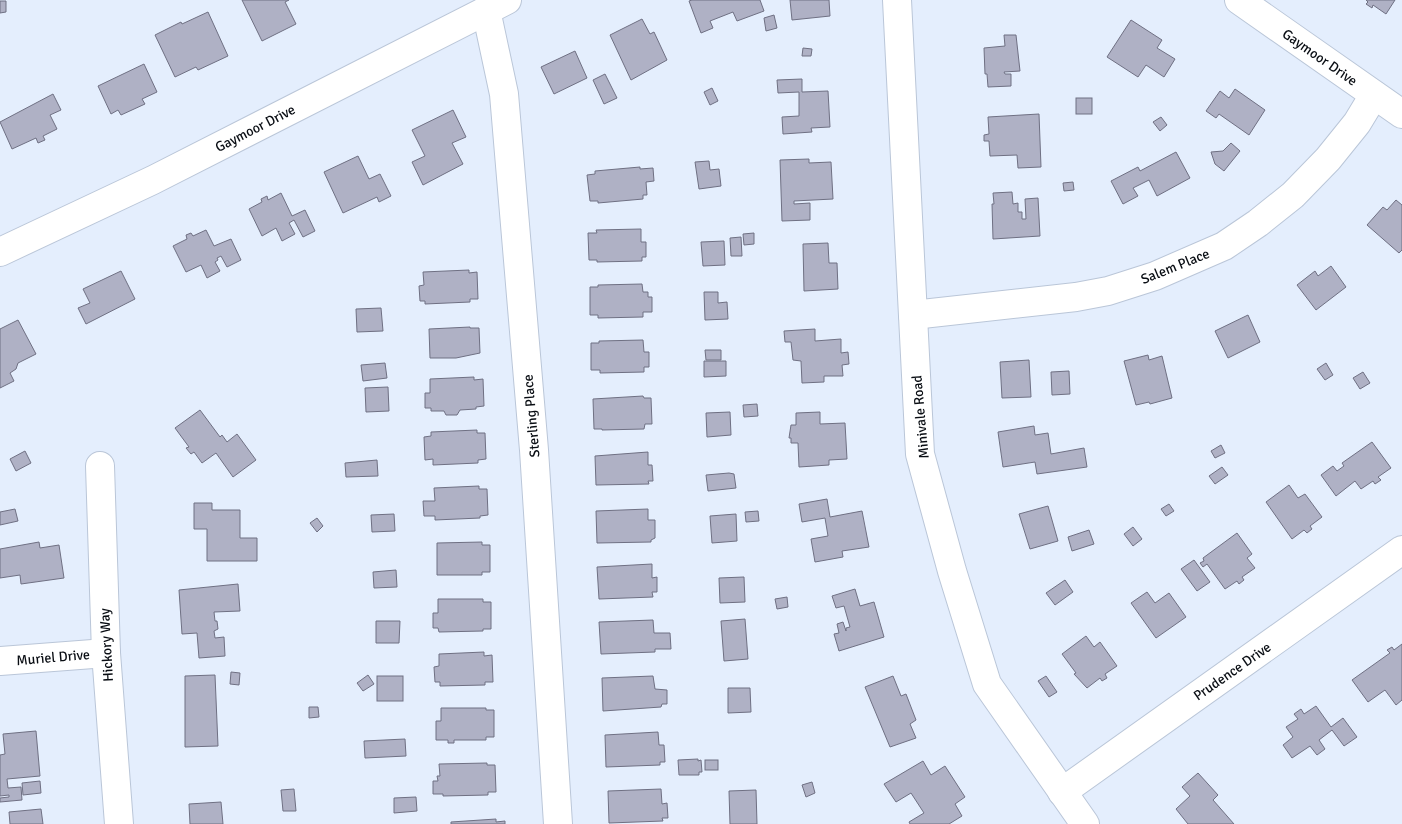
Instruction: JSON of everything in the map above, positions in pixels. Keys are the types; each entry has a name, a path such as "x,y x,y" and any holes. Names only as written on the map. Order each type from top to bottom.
{"street":[{"name":"Minivale Road","path":"898,0 920,454 958,590 987,684 1085,824"},
{"name":"Gaymoor Drive","path":"1239,0 1402,114"},
{"name":"Gaymoor Drive","path":"0,252 153,180 496,5"},
{"name":"Sterling Place","path":"496,5 534,450 558,824"},
{"name":"Salem Place","path":"913,315 1076,297 1108,291 1155,276 1224,246 1258,223 1293,195 1328,159 1357,123 1374,95"},
{"name":"Hickory Way","path":"100,466 106,653 119,824"},
{"name":"Prudence Drive","path":"1062,792 1402,550"},
{"name":"Muriel Drive","path":"0,662 106,653"}],"building":[{"path":"242,0 289,0 285,2 296,24 262,41"},
{"path":"760,0 764,11 737,21 733,12 710,21 713,28 701,33 689,1"},
{"path":"790,0 829,0 830,16 792,20"},
{"path":"1366,0 1395,0 1386,14 1373,5 1372,8 1366,4 1368,2"},
{"path":"0,1 6,1 6,12 0,13"},
{"path":"208,12 228,56 198,70 196,67 175,77 155,35 181,22 182,24"},
{"path":"774,15 777,28 766,31 764,18"},
{"path":"642,19 650,34 654,32 667,60 631,80 610,35"},
{"path":"1131,20 1162,40 1157,48 1175,59 1164,77 1146,65 1138,77 1107,57"},
{"path":"1004,35 1016,35 1020,71 1004,72 1005,74 1011,74 1011,86 988,87 987,74 985,74 984,48 1005,46"},
{"path":"803,48 812,49 811,56 802,56"},
{"path":"575,51 587,78 554,94 541,67"},
{"path":"144,64 157,92 142,99 145,104 121,115 118,110 111,114 98,86"},
{"path":"605,74 617,98 604,104 593,80"},
{"path":"802,79 802,92 828,91 830,127 811,128 812,132 783,134 782,117 799,116 799,92 778,93 777,80"},
{"path":"712,88 718,101 710,105 704,92"},
{"path":"1235,89 1265,110 1249,135 1219,114 1216,118 1206,111 1220,91 1229,98"},
{"path":"53,94 61,110 50,115 57,129 43,136 45,140 38,143 36,138 12,149 0,122"},
{"path":"1076,98 1092,98 1092,114 1076,114"},
{"path":"453,110 466,137 452,143 463,164 423,185 412,162 425,156 412,130"},
{"path":"1039,114 1041,167 1018,168 1017,155 990,156 989,141 984,141 984,135 989,134 988,117"},
{"path":"1161,117 1167,125 1160,131 1153,122"},
{"path":"1231,143 1240,151 1224,171 1215,164 1211,152 1223,151"},
{"path":"1176,152 1190,178 1157,196 1149,180 1133,188 1138,196 1123,204 1111,181 1138,167 1140,171"},
{"path":"358,156 369,179 380,174 391,196 379,202 377,197 343,213 324,172"},
{"path":"809,159 809,163 831,162 833,199 794,201 794,204 810,203 810,220 782,221 780,160"},
{"path":"709,161 710,170 719,169 721,186 699,189 695,162"},
{"path":"640,167 640,169 653,168 654,181 646,182 647,195 643,195 643,199 598,203 598,201 590,201 587,175 595,174 595,171"},
{"path":"1073,182 1074,190 1064,191 1063,183"},
{"path":"1012,192 1013,204 1018,203 1018,212 1022,212 1022,219 1026,219 1025,199 1038,198 1040,236 993,239 993,193"},
{"path":"281,193 292,216 305,210 315,231 303,237 294,220 289,223 295,234 282,241 276,228 262,236 249,209 262,202 261,199 267,196 268,200"},
{"path":"1396,200 1402,205 1402,250 1399,253 1367,225 1383,207 1387,210"},
{"path":"641,229 641,242 646,242 646,257 642,257 642,261 597,262 597,260 589,260 588,233 597,233 596,230"},
{"path":"206,230 214,246 231,239 241,260 227,267 221,256 217,258 218,260 215,262 220,271 207,278 201,265 186,272 173,246 187,239 186,235 191,233 193,236"},
{"path":"754,233 754,244 744,245 743,234"},
{"path":"741,237 742,256 731,256 730,238"},
{"path":"724,241 725,265 703,266 701,242"},
{"path":"828,243 829,263 837,263 838,289 804,291 803,244"},
{"path":"1331,266 1346,287 1316,310 1297,285 1315,271 1318,276"},
{"path":"469,270 469,273 477,272 478,299 470,299 470,302 425,304 425,301 420,301 419,286 424,285 423,272"},
{"path":"121,271 135,299 86,324 78,308 90,303 83,289"},
{"path":"642,284 643,292 648,292 648,297 652,297 652,312 643,312 643,317 598,318 598,315 590,315 590,287 598,287 598,285"},
{"path":"704,292 718,292 718,303 727,302 728,319 705,320"},
{"path":"381,308 383,331 357,332 356,309"},
{"path":"1248,315 1260,342 1228,358 1215,331"},
{"path":"18,320 36,354 18,363 16,369 10,373 14,381 0,388 0,329"},
{"path":"479,328 480,353 456,358 430,358 429,329"},
{"path":"815,329 815,341 841,339 841,353 848,352 849,364 842,365 843,376 824,376 824,382 802,383 801,361 793,360 791,342 785,342 784,331"},
{"path":"643,340 644,352 649,352 649,367 644,367 644,372 600,373 600,370 591,370 591,343 599,343 599,341"},
{"path":"705,350 721,350 721,360 706,360"},
{"path":"1148,355 1149,360 1162,356 1172,398 1150,404 1149,402 1136,405 1124,361"},
{"path":"1029,360 1031,397 1002,398 1000,362"},
{"path":"704,361 726,361 726,376 704,377"},
{"path":"385,363 387,378 363,381 361,365"},
{"path":"1326,363 1333,375 1325,380 1317,369"},
{"path":"1069,371 1070,394 1052,395 1051,372"},
{"path":"1363,372 1370,383 1360,389 1353,378"},
{"path":"474,377 474,380 483,379 484,406 476,407 476,409 460,410 457,415 446,415 444,411 431,411 431,408 425,408 425,393 430,393 430,379"},
{"path":"388,387 389,411 366,412 365,388"},
{"path":"643,396 644,398 651,398 652,424 645,424 644,429 594,429 593,399"},
{"path":"757,404 758,416 744,417 743,405"},
{"path":"200,410 220,437 222,435 227,442 237,434 256,460 233,477 216,453 202,463 194,452 191,454 186,448 189,447 175,428"},
{"path":"730,412 731,435 707,437 706,413"},
{"path":"820,412 820,424 845,423 847,459 829,460 829,465 799,467 798,443 791,443 791,438 789,438 791,425 796,425 796,413"},
{"path":"1034,426 1035,435 1048,433 1051,454 1084,448 1087,467 1037,474 1035,462 1003,467 998,432"},
{"path":"477,430 477,433 485,433 486,459 478,460 478,463 433,465 433,459 425,460 424,437 431,436 431,432"},
{"path":"1372,442 1391,468 1378,477 1381,480 1375,484 1373,481 1361,489 1355,481 1336,496 1321,475 1333,466 1337,471 1344,466 1342,463"},
{"path":"1221,445 1225,453 1215,458 1211,451"},
{"path":"25,451 31,463 16,471 10,459"},
{"path":"648,452 648,465 652,465 653,481 648,481 649,484 596,485 595,456"},
{"path":"377,460 378,476 346,477 345,463"},
{"path":"1222,467 1228,475 1215,484 1209,476"},
{"path":"734,474 736,488 708,491 706,475"},
{"path":"1289,485 1298,498 1305,494 1322,517 1310,526 1312,529 1307,533 1304,530 1292,539 1266,502"},
{"path":"479,486 479,489 487,489 488,515 480,516 480,518 435,520 435,516 424,516 423,501 435,501 434,488"},
{"path":"827,499 830,517 862,511 869,547 842,551 843,557 815,562 811,539 828,536 825,518 802,522 799,504"},
{"path":"194,503 212,503 212,510 240,510 240,538 257,538 257,561 207,561 207,529 194,529"},
{"path":"1169,504 1174,511 1166,516 1161,509"},
{"path":"1048,506 1058,541 1030,549 1019,514"},
{"path":"15,509 18,521 0,525 0,512"},
{"path":"648,509 648,520 655,520 655,538 651,542 597,543 596,511"},
{"path":"758,511 759,521 746,522 745,512"},
{"path":"394,514 395,531 372,532 371,515"},
{"path":"736,514 737,541 712,543 710,516"},
{"path":"317,518 323,526 317,532 310,523"},
{"path":"1133,527 1142,539 1133,546 1124,534"},
{"path":"1089,530 1094,544 1072,551 1068,537"},
{"path":"1237,533 1252,554 1247,558 1255,568 1242,577 1244,580 1239,584 1237,581 1225,589 1207,564 1203,567 1200,563 1204,561 1203,558"},
{"path":"39,542 40,548 59,545 64,578 21,584 20,575 0,578 0,549"},
{"path":"482,542 482,545 490,545 490,572 482,572 482,575 437,575 437,543"},
{"path":"1194,560 1210,582 1197,591 1181,569"},
{"path":"652,564 652,578 657,577 657,592 652,592 653,597 599,599 597,567"},
{"path":"396,570 397,587 374,588 373,572"},
{"path":"744,577 745,602 720,603 719,578"},
{"path":"1065,580 1073,592 1055,605 1046,593"},
{"path":"238,584 240,611 214,612 218,629 214,631 215,638 224,637 225,656 199,658 197,633 182,634 179,590"},
{"path":"855,589 860,606 874,602 884,637 839,651 834,634 839,633 837,624 843,622 846,631 846,628 850,627 844,606 836,608 832,596"},
{"path":"1147,592 1155,603 1169,593 1186,617 1156,638 1131,603"},
{"path":"787,597 788,607 777,609 775,599"},
{"path":"438,599 483,599 483,602 491,602 491,629 483,629 483,631 439,632 438,628 433,628 433,613 438,613"},
{"path":"745,619 748,659 724,661 721,621"},
{"path":"653,620 654,633 670,633 671,649 655,649 655,652 601,654 599,622"},
{"path":"376,621 400,621 399,643 376,643"},
{"path":"1086,636 1094,647 1100,642 1117,666 1105,674 1107,678 1102,681 1100,678 1087,688 1074,674 1076,673 1062,654"},
{"path":"1402,644 1402,700 1396,705 1385,690 1368,702 1352,680 1390,653 1387,650 1392,647 1394,650"},
{"path":"484,652 484,656 492,655 493,682 485,682 485,685 440,686 440,682 435,682 434,667 439,666 439,654"},
{"path":"231,672 240,673 239,685 230,684"},
{"path":"215,675 218,746 185,747 185,676"},
{"path":"368,675 374,684 363,691 357,683"},
{"path":"377,676 403,676 403,701 377,701"},
{"path":"653,676 655,689 667,690 667,704 662,704 661,707 603,711 602,678"},
{"path":"893,676 901,696 906,694 916,720 910,724 916,738 890,747 865,687"},
{"path":"1046,676 1057,692 1049,697 1038,681"},
{"path":"728,688 750,688 751,712 728,713"},
{"path":"1316,706 1331,727 1343,718 1357,737 1344,746 1332,730 1319,740 1325,749 1317,755 1310,746 1292,758 1283,745 1293,737 1286,727 1298,719 1294,714 1301,709 1304,714"},
{"path":"309,707 318,707 319,717 309,718"},
{"path":"441,708 486,708 486,710 494,710 494,737 486,737 486,740 454,740 454,743 448,743 448,740 436,740 436,721 441,721"},
{"path":"36,731 40,776 7,779 8,788 21,787 22,800 0,802 0,798 9,797 9,795 0,796 0,755 5,754 3,734"},
{"path":"658,732 659,745 664,745 665,762 660,762 660,765 606,767 605,735"},
{"path":"405,739 406,756 365,758 364,741"},
{"path":"698,759 698,761 701,760 702,772 699,772 699,775 679,775 678,760"},
{"path":"705,760 718,760 718,770 705,770"},
{"path":"923,761 931,775 945,766 965,797 955,804 962,816 949,824 910,824 909,822 924,813 911,793 896,802 884,784"},
{"path":"487,763 487,765 495,765 496,792 488,792 488,795 443,796 443,794 433,794 433,781 438,781 437,776 440,776 439,764"},
{"path":"1198,773 1218,795 1213,800 1234,824 1188,824 1176,809 1190,796 1182,787"},
{"path":"40,781 41,793 23,795 22,783"},
{"path":"812,782 815,793 806,797 802,785"},
{"path":"294,789 296,811 283,811 281,790"},
{"path":"661,789 662,804 667,803 668,818 662,818 663,821 609,823 608,791"},
{"path":"756,790 757,824 730,824 729,791"},
{"path":"416,797 417,811 394,813 394,798"},
{"path":"221,802 223,824 190,824 189,804"},
{"path":"41,809 43,824 10,824 9,812"},
{"path":"496,819 496,822 505,821 505,824 451,824 451,822"}]}
